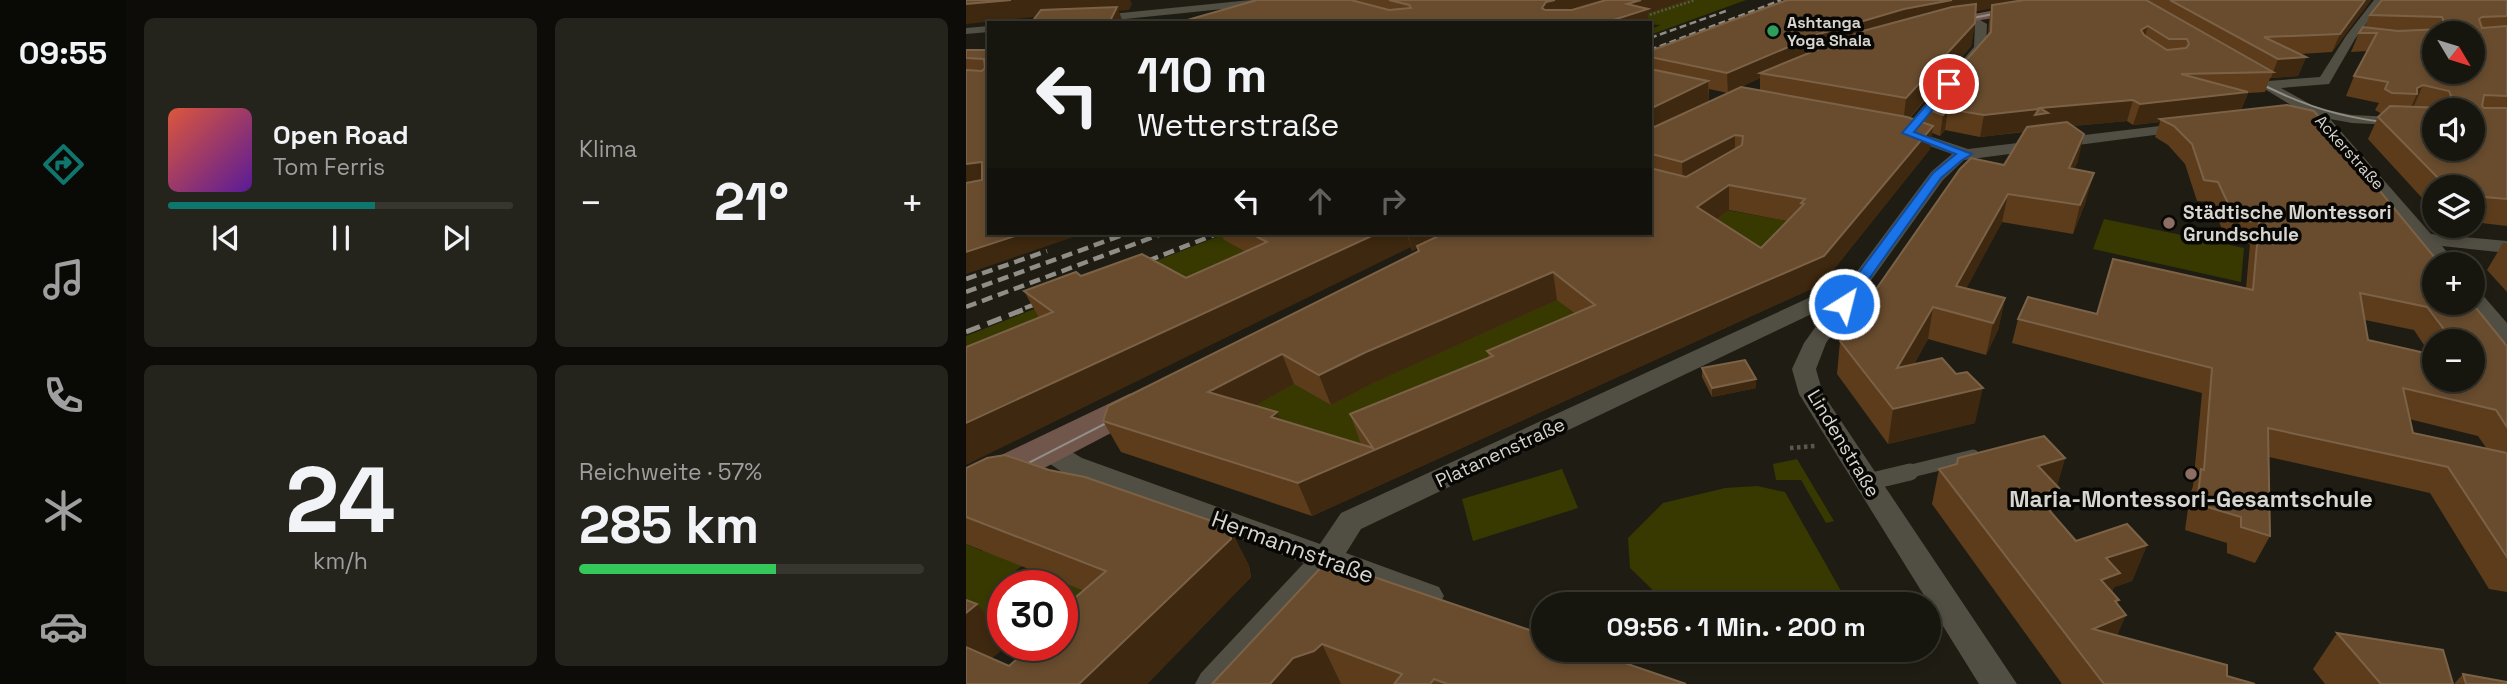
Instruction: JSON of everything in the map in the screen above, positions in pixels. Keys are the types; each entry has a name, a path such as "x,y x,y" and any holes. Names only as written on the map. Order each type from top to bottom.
{"street":[{"path":"1156,13 1160,0"},
{"path":"1072,21 1282,0"},
{"path":"2264,85 2324,80 2350,38 2379,0"},
{"path":"1909,32 1970,17 2068,1"},
{"path":"1967,154 1901,132 1980,48 1981,24 1970,17"},
{"path":"966,31 987,29"},
{"path":"2350,38 2367,40"},
{"name":"Ackerstraße","path":"2232,66 2313,112 2436,252"},
{"path":"2265,118 2313,112 2352,119 2422,122"},
{"name":"Lindenstraße","path":"1999,684 1811,394 1804,369 1815,343 1937,176 1958,157 2006,147 2197,126"},
{"path":"2426,239 2507,247"},
{"name":"Platanenstraße","path":"1213,684 1326,560 1351,521 1821,301 1844,304"},
{"path":"2485,310 2507,337"},
{"path":"966,490 1164,390"},
{"name":"Hermannstraße","path":"1047,449 1072,466 1451,604"}],"lane":[{"path":"2413,112 2422,114"},
{"path":"1868,482 1986,453"}],"path":[{"path":"1637,19 1696,0"}],"shaded area":[{"path":"1686,0 1746,0 1652,34 1652,28 1661,25 1652,25 1652,21 1621,21"},
{"path":"1727,210 1804,224 1783,251 1731,256 1702,231"},
{"path":"2104,219 2244,248 2241,282 2093,249"},
{"path":"1222,235 1226,235 1225,240 1277,269 966,351 966,336"},
{"path":"1557,299 1604,339 1362,445 1229,420 1294,383 1375,382"},
{"path":"1797,459 1834,521 1826,523 1801,480 1776,480 1773,464"},
{"path":"1562,469 1578,508 1473,541 1462,499"},
{"path":"1757,486 1785,492 1842,592 1655,592 1630,568 1628,538 1663,503 1725,488"},
{"path":"966,544 982,551 988,550 1022,566 1017,570 987,570 987,634 966,626"},
{"path":"1078,588 1120,605 1077,673 1049,661 1078,661"}],"building":[{"path":"966,0 1011,0 966,4"},
{"path":"1257,0 1351,0 1389,10 1411,8 1409,5 1389,0 1555,0 1546,2 1542,8 1572,10 1606,0 1641,0 1627,4 1648,9 1610,21 1184,21"},
{"path":"1787,0 1952,0 1904,9 1819,34 1727,73 1652,57 1652,50"},
{"path":"2024,0 2146,0 2273,72 2181,74 2248,92 2140,104 2133,100 2040,108 2048,113 2035,115 2039,109 1984,115 1948,109 1943,115 1924,108 1991,32 1992,5","holes":["2148,26 2169,39 2187,39 2189,44 2186,48 2167,50 2144,35 2141,30"]},
{"path":"2170,0 2365,0 2340,34 2264,37 2306,57 2278,59"},
{"path":"2382,0 2507,0 2507,16 2482,17 2480,21 2443,21 2442,17 2370,15"},
{"path":"1976,4 1975,23 1906,98 1760,73 1863,31 1952,7"},
{"path":"1117,7 1110,21 1033,21 1041,10"},
{"path":"2507,26 2507,96 2450,98 2449,91 2423,85 2417,88 2417,94 2392,93 2385,89 2388,82 2354,76 2377,33 2359,33 2363,27 2398,31 2422,30 2422,84 2485,84 2485,28"},
{"path":"966,50 987,50 987,235 1018,235 966,252 966,183 982,180 982,162 966,164 966,70 982,71 985,68 984,59 966,58"},
{"path":"1652,69 1708,81 1652,108"},
{"path":"1741,87 1907,117 1933,126 1824,256 1298,483 1103,421 1108,406 1419,251 1417,246 1441,235 1652,235 1652,168 1686,177 1742,145 1743,136 1735,135 1682,162 1652,154 1652,128","holes":["1729,185 1805,199 1801,203 1804,204 1761,248 1697,207","1553,272 1595,305 1487,351 1493,356 1350,414 1373,448 1271,417 1277,412 1208,392 1282,354 1319,375 1366,352"]},
{"path":"2287,105 2314,111 2430,252 2422,252 2422,306 2360,293 2368,340 2422,352 2422,392 2485,392 2485,329 2444,329 2433,315 2482,315 2507,346 2507,427 2496,410 2403,388 2413,433 2507,453 2507,557 2448,467 2268,428 2270,536 2241,527 2241,517 2197,504 2201,469 2204,470 2212,368 2018,319 2028,297 2097,314 2113,259 2253,290 2259,222 2248,221 2244,213 2232,212 2218,182 2204,180 2192,144 2174,126 2160,119"},
{"path":"2390,106 2422,107 2422,161 2485,161 2485,108 2507,108 2507,199 2485,197 2485,175 2435,175 2378,117"},
{"path":"2067,122 2084,134 2069,168 2094,173 2080,205 2008,194 1956,286 2005,298 1993,323 1933,307 1897,368 1942,358 1956,374 1967,372 1983,388 1893,409 1840,341 1960,169 1971,158 2004,165 2027,127"},
{"path":"1254,235 1374,235 966,423 966,347 1053,312 1024,291 1076,272 1081,276 1142,254 1186,278 1267,242"},
{"path":"1745,360 1756,379 1712,388 1702,368"},
{"path":"2044,436 2065,458 2038,466 2059,488 2036,495 2076,541 2127,524 2147,545 2106,558 2120,573 2101,580 2119,600 2115,601 2126,615 2093,629 2227,665 2227,676 2255,684 2104,684 1939,469 1957,464 1958,458"},
{"path":"1005,455 1049,470 1085,477 1229,527 1231,539 1079,684 966,684 966,647 987,656 987,661 998,661 1009,666 1015,661 1078,661 1078,595 1106,571 966,517 966,468 987,458"},
{"path":"1327,561 1531,631 1531,662 1622,662 1686,684 1447,684 1434,679 1430,684 1394,684 1402,674 1322,644 1314,651 1293,658 1270,684 1212,684"},
{"path":"966,600 977,604 966,613"},
{"path":"2337,633 2443,650 2453,684 2381,684"},
{"path":"2463,674 2507,682 2507,684 2466,684"}],"tram line":[{"path":"1957,21 2009,11"},
{"path":"2250,78 2295,100 2339,114 2384,122 2422,125"},
{"path":"1013,471 1122,415"}],"railway":[{"path":"1652,49 1781,0"},
{"path":"1652,37 1726,11"},
{"path":"966,292 1123,235"},
{"path":"966,307 1159,235"},
{"path":"1132,267 1214,235"},
{"path":"966,279 1047,251"},
{"path":"1025,308 1051,298"},
{"path":"966,332 1030,307"}],"place":[{"name":"Ashtanga Yoga Shala","path":"1773,31"},
{"name":"Städtische Montessori Grundschule","path":"2169,223"},
{"name":"Maria-Montessori-Gesamtschule","path":"2191,474"}],"route":[{"path":"1844,304 1937,176 1958,157 1967,154 1908,133 1949,84"}]}
